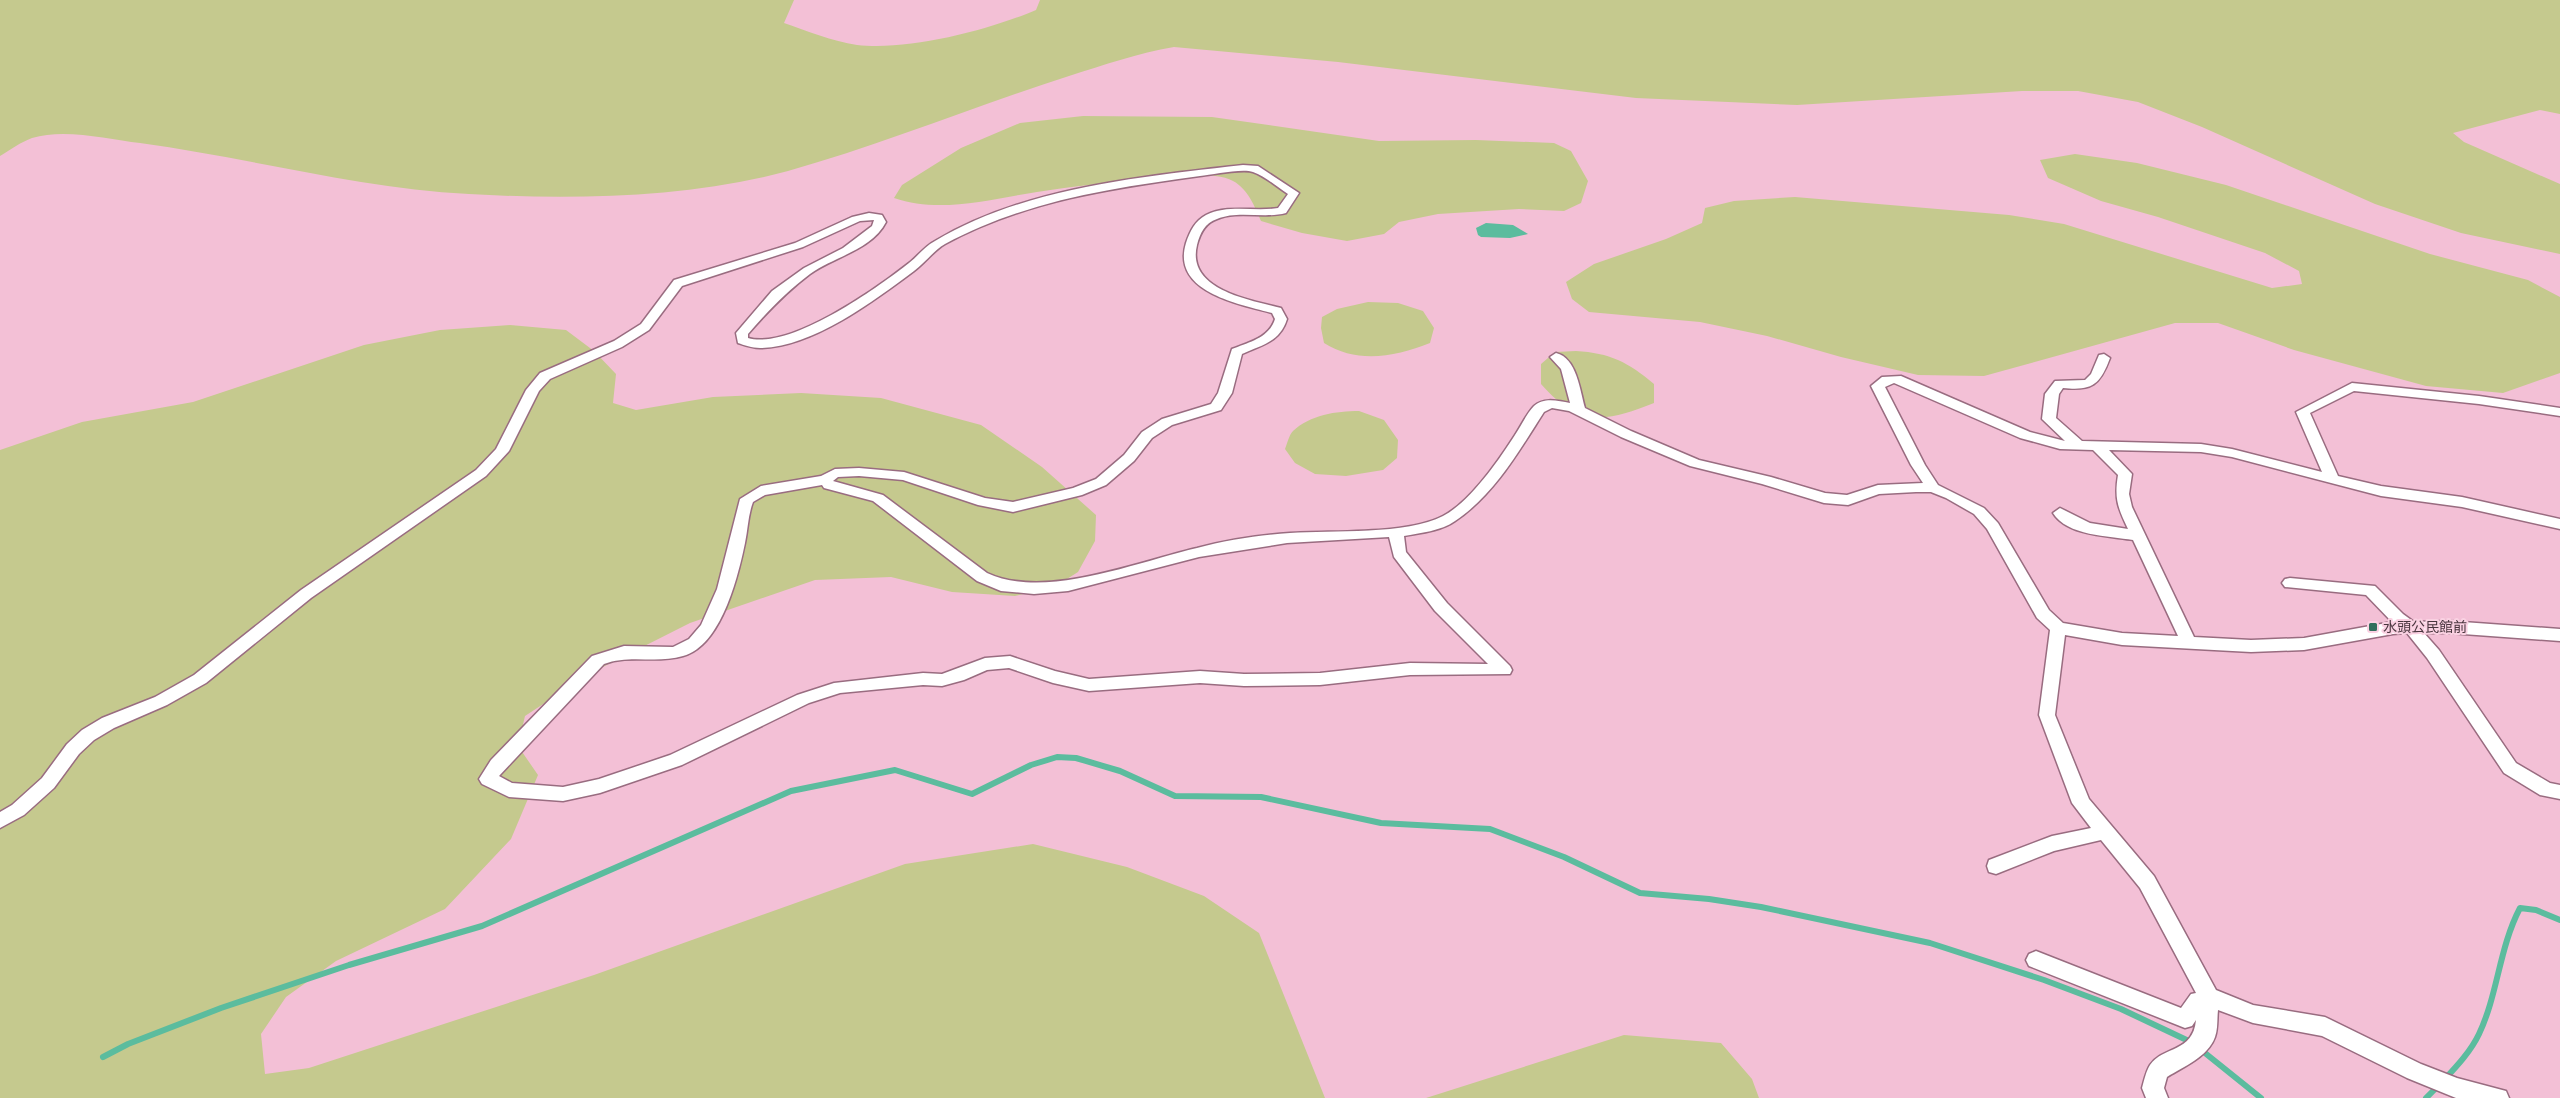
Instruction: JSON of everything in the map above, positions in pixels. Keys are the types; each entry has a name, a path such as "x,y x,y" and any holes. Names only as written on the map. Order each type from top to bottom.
{"street":[{"path":"0,822 18,810 48,783 72,749 88,735 108,723 161,701 200,679 306,594 481,473 502,451 533,390 545,376 618,344 645,327 678,283 799,245 856,219 869,216 878,217 880,222 877,228 847,250 808,270 776,294 742,333 742,340 749,345 778,343 850,311 881,290 937,244 1022,207 1132,183 1243,168 1259,170 1294,193 1282,211 1218,216 1202,222 1192,240 1186,258 1190,268 1218,294 1277,311 1281,319 1277,331 1264,340 1236,352 1225,392 1216,407 1168,422 1147,435 1128,458 1101,482 1077,492 1013,507 983,502 904,476 859,472 834,473 825,480 761,491 747,498 743,509 740,536 730,576 717,607 696,643 681,651 663,654 617,653 598,660 497,765 488,779 509,790 563,794 600,786 676,760 803,698 840,686 923,679 942,680 958,676 985,664 1010,662 1053,677 1089,685 1200,678 1244,680 1320,679 1410,669 1504,670 1435,599 1399,553 1396,532"},
{"path":"1556,357 1567,368 1579,410"},
{"path":"2078,446 2049,419 2052,394 2060,384 2084,386 2091,383 2098,377 2104,358"},
{"path":"1933,488 1918,465 1878,386 1887,380 1896,379 1904,382 2025,435 2060,445 2201,448 2232,453 2381,491 2462,502 2560,524"},
{"path":"2332,478 2303,412 2352,387 2479,400 2560,412"},
{"path":"825,480 829,485 878,498 982,577 1001,586 1034,589 1068,586 1199,552 1277,539 1396,532 1427,527 1449,519 1500,469 1539,409 1550,404 1572,407 1626,434 1695,463 1766,480 1824,498 1848,500 1878,490 1933,488 1967,503 1984,516 1993,526 2043,614 2058,628 2122,639 2251,646 2304,644 2384,630 2411,628 2449,627 2560,635"},
{"path":"2097,446 2125,474 2122,494 2125,507 2189,643"},
{"path":"2060,513 2078,525 2139,536"},
{"path":"2290,583 2370,590 2396,618 2411,628 2433,654 2510,768 2546,790 2560,792"},
{"path":"2058,628 2047,715 2081,803 2147,882 2209,1001 2199,1043 2158,1071 2153,1088 2156,1098"},
{"path":"1996,866 2052,844 2105,832"},
{"path":"2036,960 2185,1019 2198,1001 2209,1001 2253,1014 2325,1027 2414,1071 2457,1088 2498,1098"}],"shaded area":[{"path":"0,0 794,0 784,23 838,41 857,45 878,46 924,42 996,25 1036,10 1040,0 2560,0 2560,114 2540,110 2453,133 2464,142 2560,184 2560,254 2461,233 2375,204 2202,127 2138,102 2078,91 2022,91 1797,105 1636,98 1338,62 1174,47 1134,56 1069,76 859,149 788,171 711,187 670,192 548,197 428,191 386,186 181,149 72,134 45,135 32,138 0,156"},
{"path":"1083,116 1212,117 1379,141 1476,140 1554,143 1571,151 1588,181 1581,203 1564,211 1519,209 1438,214 1399,222 1384,234 1347,241 1302,233 1261,221 1250,199 1238,184 1225,178 1214,176 1178,175 1155,177 1064,188 965,204 929,205 911,203 894,198 902,185 961,148 1020,123"},
{"path":"2075,154 2137,163 2226,185 2430,254 2528,280 2560,297 2560,373 2503,393 2426,386 2294,350 2218,323 2175,323 1984,376 1918,375 1841,357 1767,336 1700,322 1589,312 1572,299 1566,282 1594,264 1666,239 1702,223 1705,208 1734,201 1795,197 2009,215 2064,224 2272,288 2302,284 2299,271 2265,253 2158,217 2101,201 2048,178 2040,160"},
{"path":"1486,223 1513,225 1528,234 1510,238 1481,237 1478,235 1476,228"},
{"path":"1368,302 1398,303 1423,311 1434,328 1430,343 1390,355 1363,356 1337,350 1324,343 1321,328 1322,317 1337,309"},
{"path":"510,325 566,330 594,351 616,374 613,403 636,410 713,397 801,393 881,398 981,425 1042,467 1096,515 1095,541 1078,572 1056,586 1015,596 952,592 891,577 815,580 690,623 589,674 525,716 518,746 538,775 511,839 445,909 336,961 286,997 261,1034 265,1074 309,1068 594,975 905,864 1033,844 1127,867 1204,896 1259,933 1325,1098 0,1098 0,450 82,422 193,402 364,345 440,330"},
{"path":"1576,351 1609,357 1627,364 1636,370 1654,384 1654,403 1637,410 1606,417 1580,414 1567,408 1541,384 1541,364 1555,352"},
{"path":"1359,411 1384,420 1398,440 1397,458 1383,470 1346,476 1315,474 1295,463 1285,449 1292,433 1307,421 1332,413"},
{"path":"1624,1035 1721,1043 1752,1079 1759,1098 1426,1098"}],"waterway":[{"path":"103,1057 128,1044 221,1008 349,965 482,926 791,791 895,770 972,794 1031,765 1057,757 1076,758 1120,771 1175,796 1261,797 1381,823 1490,829 1564,857 1640,893 1709,899 1761,907 1930,943 2044,980 2121,1009 2193,1043"},
{"path":"2444,1080 2459,1064 2479,1034 2490,1003 2507,939 2520,908 2536,910 2560,920"},
{"path":"2200,1049 2261,1098"},
{"path":"2426,1098 2438,1086"}],"place":[{"name":"水頭公民館前","path":"2373,627"}]}
